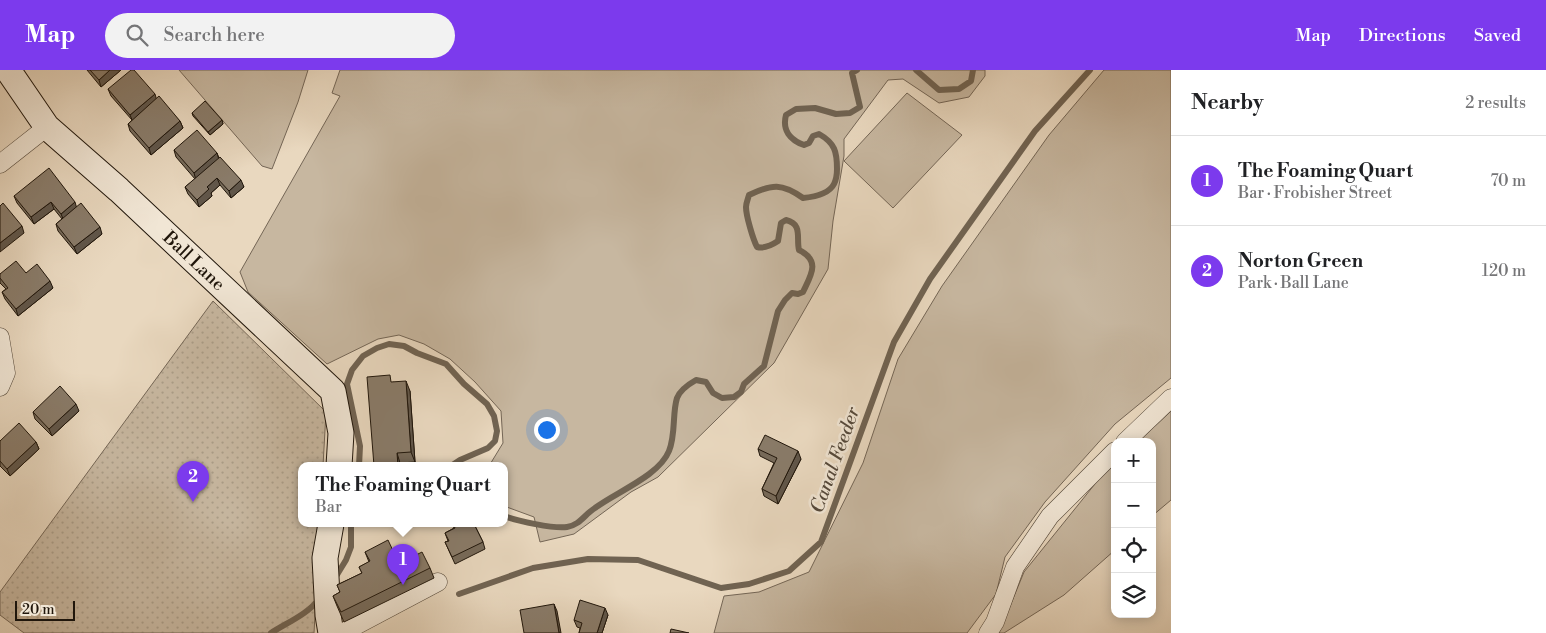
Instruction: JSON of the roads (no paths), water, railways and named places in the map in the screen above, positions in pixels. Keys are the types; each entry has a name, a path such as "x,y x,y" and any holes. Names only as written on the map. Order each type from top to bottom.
{"street":[{"name":"Ball Lane","path":"8,70 47,126 119,190 332,391 341,433 339,462"},
{"path":"0,164 47,126"},
{"path":"0,337 6,373 0,388"},
{"path":"1128,438 1171,398"},
{"path":"988,633 995,622 1015,567 1050,516 1111,455"},
{"path":"330,527 325,558 334,627 438,582"}],"waterway":[{"path":"508,517 554,527 572,526 591,510 647,476 664,460 671,444 677,398 680,392 696,380 706,382 713,393 722,398 734,397 741,392 744,384 764,366 778,311 792,293 798,294 803,292 811,274 812,264 806,254 799,250 797,228 786,220 781,223 778,241 766,247 757,247 750,227 746,204 749,195 771,187 789,190 803,198 820,194 832,187 837,175 834,148 829,141 819,134 813,136 809,143 804,145 795,140 786,130 786,115 796,109 815,108 836,114 850,113 860,107 852,73 857,70"},
{"path":"916,70 939,90 959,89 971,81 973,70"},
{"name":"Canal Feeder","path":"459,594 533,568 588,559 638,560 721,588 749,584 789,571 821,542 894,342 930,279 1035,131 1090,70"},
{"path":"359,462 360,446 347,384 352,370 363,356 389,344 404,346 446,364 464,384 487,404 494,416 497,431 495,441 488,448 457,462"},
{"path":"335,578 346,560 351,547 351,527"},
{"path":"271,633 303,614 320,598"}],"place":[{"name":"Norton Green","path":"193,502"},
{"name":"The Foaming Quart","path":"403,585"}]}
